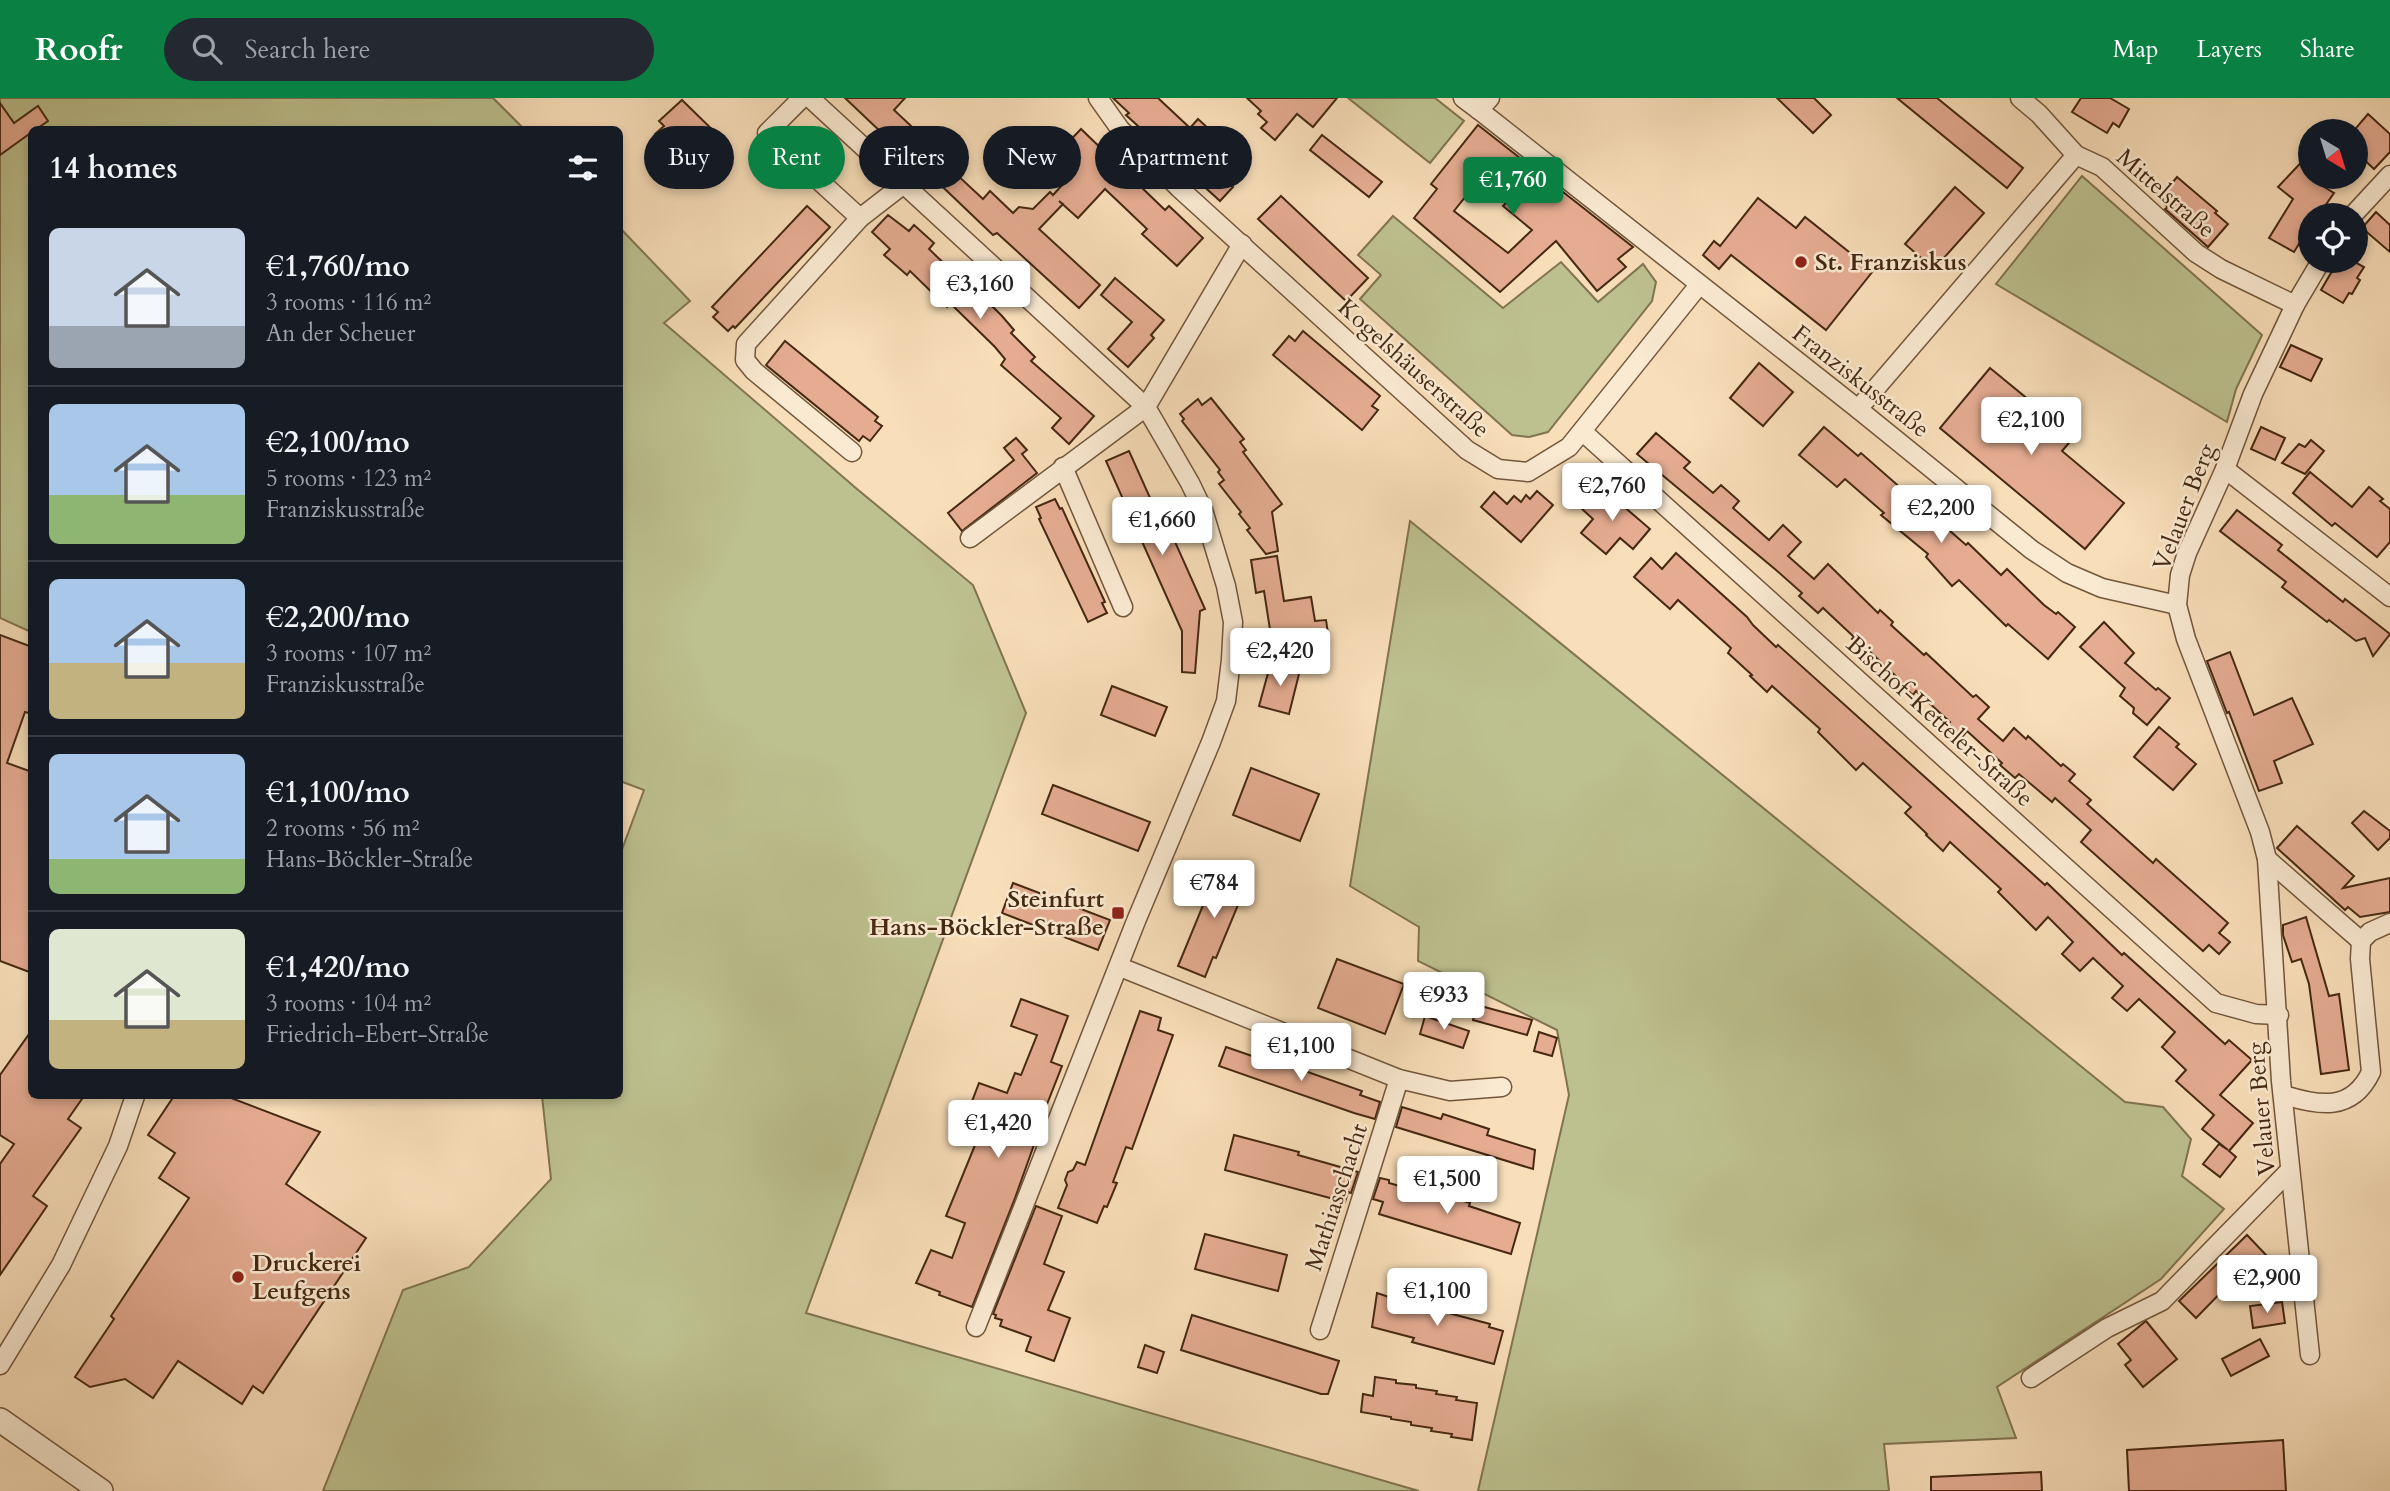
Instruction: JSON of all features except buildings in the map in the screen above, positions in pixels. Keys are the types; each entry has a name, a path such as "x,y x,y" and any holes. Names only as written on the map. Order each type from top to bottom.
{"street":[{"path":"802,98 766,133 860,218"},
{"path":"810,98 859,143"},
{"name":"Kogelshäuserstraße","path":"1098,98 1120,129 1241,244 1458,442 1480,459 1498,468 1528,471 1569,447 1699,285"},
{"name":"Franziskusstraße","path":"1464,98 1485,104 1699,285 2032,550 2067,573 2102,588 2177,605"},
{"name":"Mittelstraße","path":"2020,98 2039,114 2076,155 2102,167 2196,253 2221,269 2295,306"},
{"path":"1858,409 2076,155"},
{"path":"2364,203 2390,175"},
{"path":"852,452 754,371 746,360 746,344 860,218 898,189"},
{"path":"909,189 1146,407 1190,483 1212,536 1233,622 1226,701 976,1327"},
{"path":"970,538 1146,407 1241,244"},
{"name":"Velauer Berg","path":"2309,1355 2290,1170 2267,859 2260,832 2186,639 2177,605 2180,575 2187,553 2225,469 2252,394 2314,273"},
{"name":"Bischof-Ketteler-Straße","path":"1583,432 2216,1003 2256,1014 2279,1014"},
{"path":"1063,467 1123,607"},
{"path":"2225,469 2390,597"},
{"path":"2267,859 2361,941"},
{"path":"2284,1094 2324,1104 2354,1095 2366,1084 2371,1072 2360,959 2361,941 2371,932 2390,923"},
{"path":"1120,967 1399,1079 1450,1091 1502,1087"},
{"name":"Mathiasschacht","path":"1320,1330 1399,1079"},
{"path":"0,1365 61,1265 118,1146 134,1099"},
{"path":"2031,1378 2107,1328 2162,1301 2290,1170"},
{"path":"0,1420 101,1491"}],"green space":[{"path":"0,98 493,98 521,126 28,126 28,631 0,618"},
{"path":"1348,98 1435,98 1464,121 1430,163"},
{"path":"2082,176 2262,335 2236,389 2227,422 1996,284"},
{"path":"1393,216 1503,308 1561,262 1598,302 1643,264 1656,282 1652,301 1548,432 1529,437 1512,435 1360,299 1381,275 1358,255"},
{"path":"623,231 690,301 664,323 973,585 1026,713 806,1313 1419,1491 323,1491 403,1290 469,1267 551,1179 542,1099 623,1099 623,847 644,790 623,782"},
{"path":"1410,521 2125,1102 2163,1107 2191,1139 2182,1176 2224,1209 2161,1279 1997,1387 2016,1438 1884,1444 1889,1491 1478,1491 1569,1095 1557,1030 1418,961 1419,927 1350,886"}],"place":[{"name":"St. Franziskus","path":"1801,262"},
{"name":"Steinfurt Hans-Böckler-Straße","path":"1118,913"},
{"name":"Druckerei Leufgens","path":"238,1277"}]}
